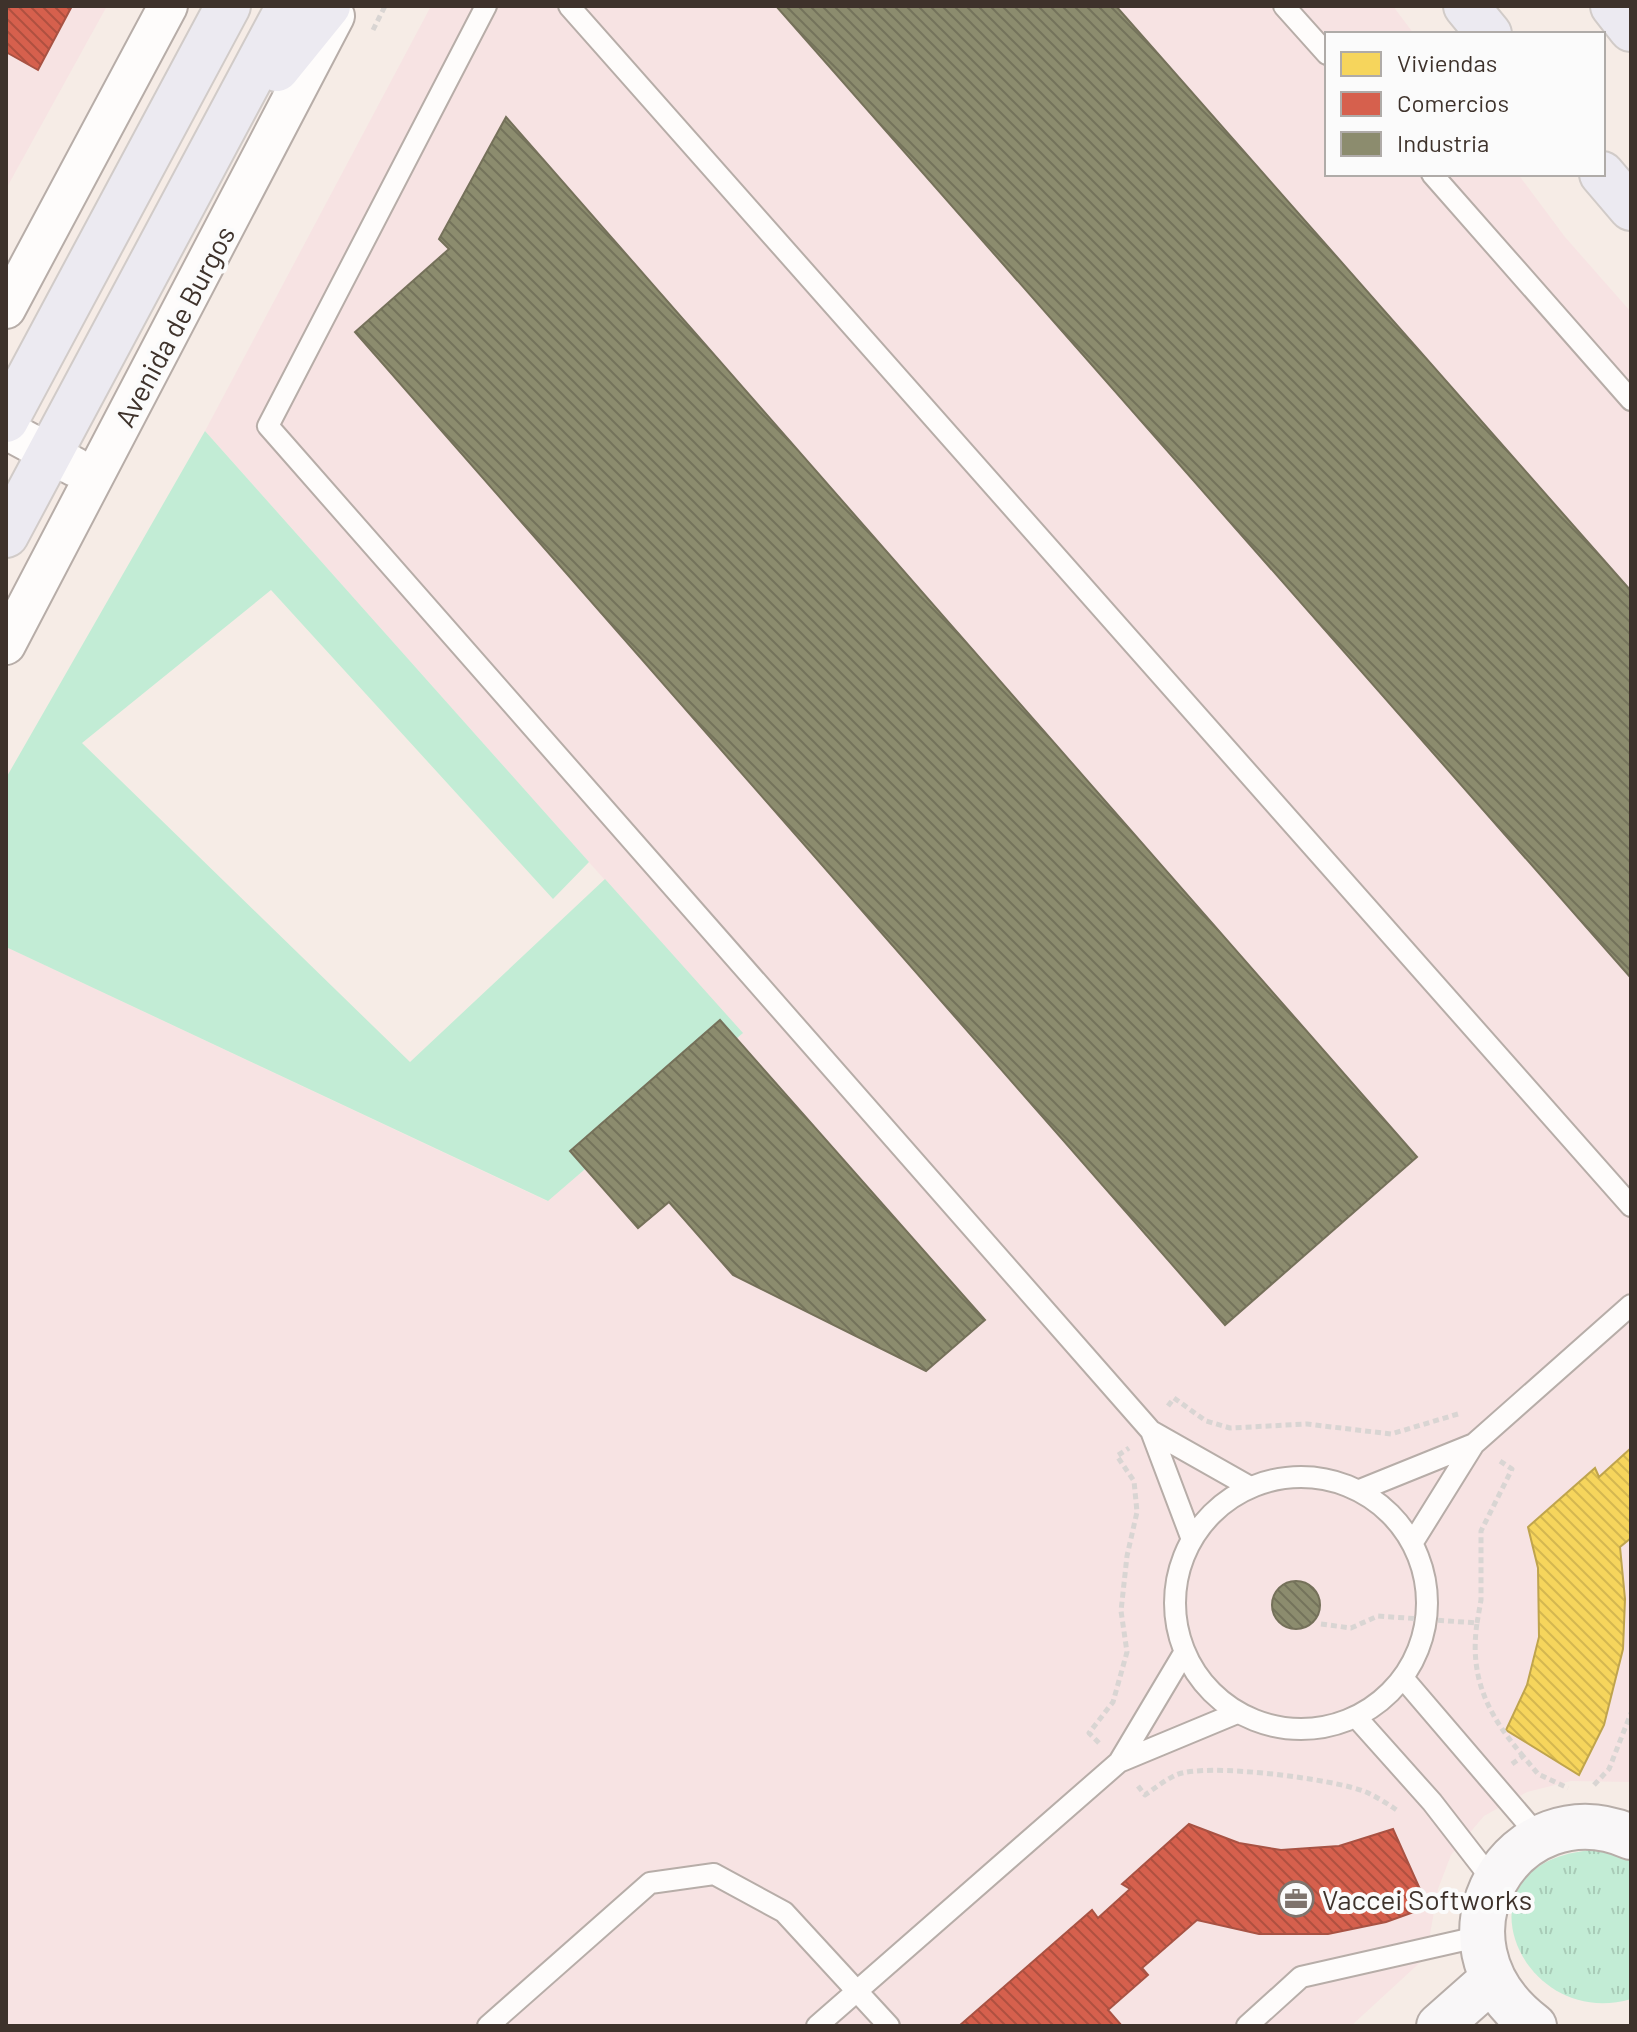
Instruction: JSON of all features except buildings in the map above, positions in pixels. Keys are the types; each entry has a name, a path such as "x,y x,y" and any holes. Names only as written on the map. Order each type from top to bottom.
{"highway":[{"path":"203,54 220,6"},
{"path":"6,420 228,6"},
{"name":"Avenida de Burgos","path":"6,535 289,6"},
{"path":"217,142 328,6"},
{"path":"1466,6 1487,32"},
{"path":"1613,6 1631,29"},
{"path":"1604,176 1631,208"}],"street":[{"path":"6,309 168,6"},
{"name":"Avenida de Burgos","path":"6,645 340,6"},
{"path":"6,430 75,466 60,545"},
{"path":"1533,2026 1509,2005 1491,1980 1482,1950 1484,1909 1494,1882 1514,1857 1540,1838 1585,1827 1630,1835"},
{"path":"1439,2026 1491,1980"}],"lane":[{"path":"486,6 268,426 1151,1431 1250,1487"},
{"path":"569,6 1631,1206"},
{"path":"1284,6 1325,52"},
{"path":"1434,176 1631,400"},
{"path":"1413,1542 1474,1444 1631,1305"},
{"path":"1151,1431 1191,1537"},
{"path":"1360,1490 1474,1444"},
{"path":"1286,1477 1324,1478 1360,1490 1390,1512 1413,1542 1426,1581 1427,1621 1419,1652 1403,1678 1382,1701 1356,1717 1317,1729 1303,1729 1276,1728 1237,1713 1206,1688 1184,1653 1175,1624 1173,1594 1179,1565 1191,1537 1217,1507 1250,1487 1286,1477"},
{"path":"817,2026 1119,1762 1184,1653"},
{"path":"1403,1678 1540,1838"},
{"path":"1119,1762 1237,1713"},
{"path":"1356,1717 1432,1802 1494,1882"},
{"path":"488,2026 650,1883 714,1874 784,1912 889,2026"},
{"path":"1247,2026 1301,1977 1482,1936"}],"path":[{"path":"1407,1819 1366,1792 1331,1781 1246,1771 1212,1769 1178,1774 1145,1795 1119,1762 1089,1733 1113,1702 1127,1652 1121,1611 1127,1556 1137,1512 1134,1481 1117,1456 1151,1431 1174,1398 1206,1421 1230,1428 1307,1424 1391,1434 1458,1414 1474,1444 1512,1469 1481,1531 1481,1600 1474,1643 1481,1689 1495,1723 1523,1756"},
{"path":"1321,1624 1351,1628 1378,1616 1477,1623"}],"shaded area":[{"path":"6,6 107,6 6,189"},
{"path":"431,6 1393,6 1412,32 1325,32 1325,176 1519,176 1565,237 1631,312 1631,1782 1571,1781 1527,1792 1484,1816 1451,1855 1438,1889 1426,1957 1351,2026 6,2026 6,947 547,1201 742,1034 205,431"}],"green space":[{"path":"205,431 589,862 553,899 271,590 82,743 410,1062 605,879 743,1033 548,1201 6,947 6,778"},
{"path":"1593,1850 1614,1853 1631,1861 1631,1999 1591,2003 1557,1991 1532,1969 1516,1941 1512,1911 1522,1883 1548,1861"}],"place":[{"name":"Vaccei Softworks","path":"1296,1899"}]}
